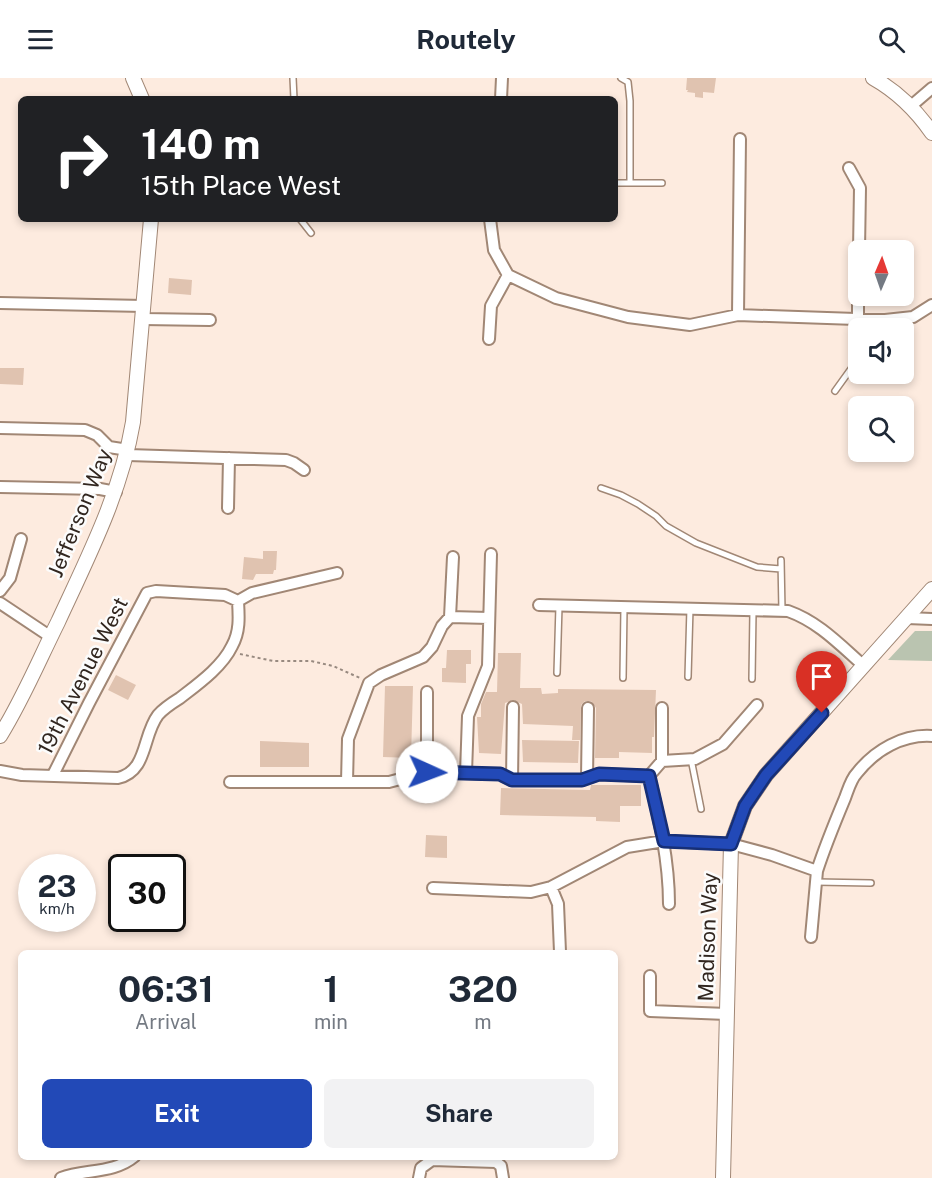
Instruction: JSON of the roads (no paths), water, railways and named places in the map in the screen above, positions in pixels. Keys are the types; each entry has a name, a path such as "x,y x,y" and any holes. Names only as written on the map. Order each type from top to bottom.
{"street":[{"path":"133,78 141,96"},
{"path":"501,96 502,78"},
{"path":"873,78 911,106 932,133"},
{"path":"911,106 932,88"},
{"path":"738,315 740,139"},
{"path":"849,168 860,188 859,240"},
{"name":"Jefferson Way","path":"0,736 51,637 94,545 116,492 128,453 133,422 151,222"},
{"path":"490,222 494,250 508,275 556,298 628,317 690,325 738,315 848,320"},
{"path":"489,339 491,306 508,275"},
{"path":"0,303 210,320"},
{"path":"908,318 932,305"},
{"path":"0,428 84,430 97,435 109,447 128,453 286,460 304,470"},
{"path":"228,508 229,458"},
{"path":"0,487 100,489 116,492"},
{"path":"0,591 10,578 21,539"},
{"path":"466,773 468,716 488,666 491,554"},
{"path":"347,782 348,739 369,682 423,657 432,647 442,626 450,617 453,557"},
{"path":"0,771 22,775 127,776 134,771 140,761 156,718 218,665 229,651 240,626 238,601 252,593 337,573"},
{"name":"Madison Way","path":"723,1178 731,844 745,806 766,775 932,589"},
{"name":"19th Avenue West","path":"53,776 88,703 147,594 156,591 225,595 238,601"},
{"path":"0,603 51,637"},
{"path":"539,605 782,611 803,616 819,626 864,666"},
{"path":"450,617 489,618"},
{"path":"907,618 932,619"},
{"path":"427,692 427,772"},
{"path":"662,761 693,759 723,744 757,705"},
{"path":"512,780 513,707"},
{"path":"587,778 588,708"},
{"path":"649,776 662,761 662,708"},
{"path":"811,937 817,876 828,838 855,774 898,740 911,736 932,736"},
{"path":"230,782 389,782 427,772 500,774 512,780 582,780 599,774 649,776"},
{"path":"649,776 664,841 669,904"},
{"path":"433,888 531,892 551,887 627,847 664,841 731,844 772,855 817,876"},
{"path":"551,887 558,904 560,950"},
{"path":"650,976 650,1011 727,1014"},
{"path":"61,1178 70,1174 111,1168 130,1160"},
{"path":"418,1178 421,1168 426,1162 432,1160 496,1162 501,1166 503,1178"}],"lane":[{"path":"293,78 294,96"},
{"path":"621,78 628,82 630,101 630,183"},
{"path":"618,183 662,183"},
{"path":"303,222 311,232"},
{"path":"836,391 848,373"},
{"path":"601,488 638,504 666,526 696,543 757,567 781,569"},
{"path":"781,560 782,611"},
{"path":"557,673 559,606"},
{"path":"623,678 624,607"},
{"path":"688,676 690,608"},
{"path":"752,679 753,609"},
{"path":"693,759 701,809"},
{"path":"817,876 871,883"}]}
